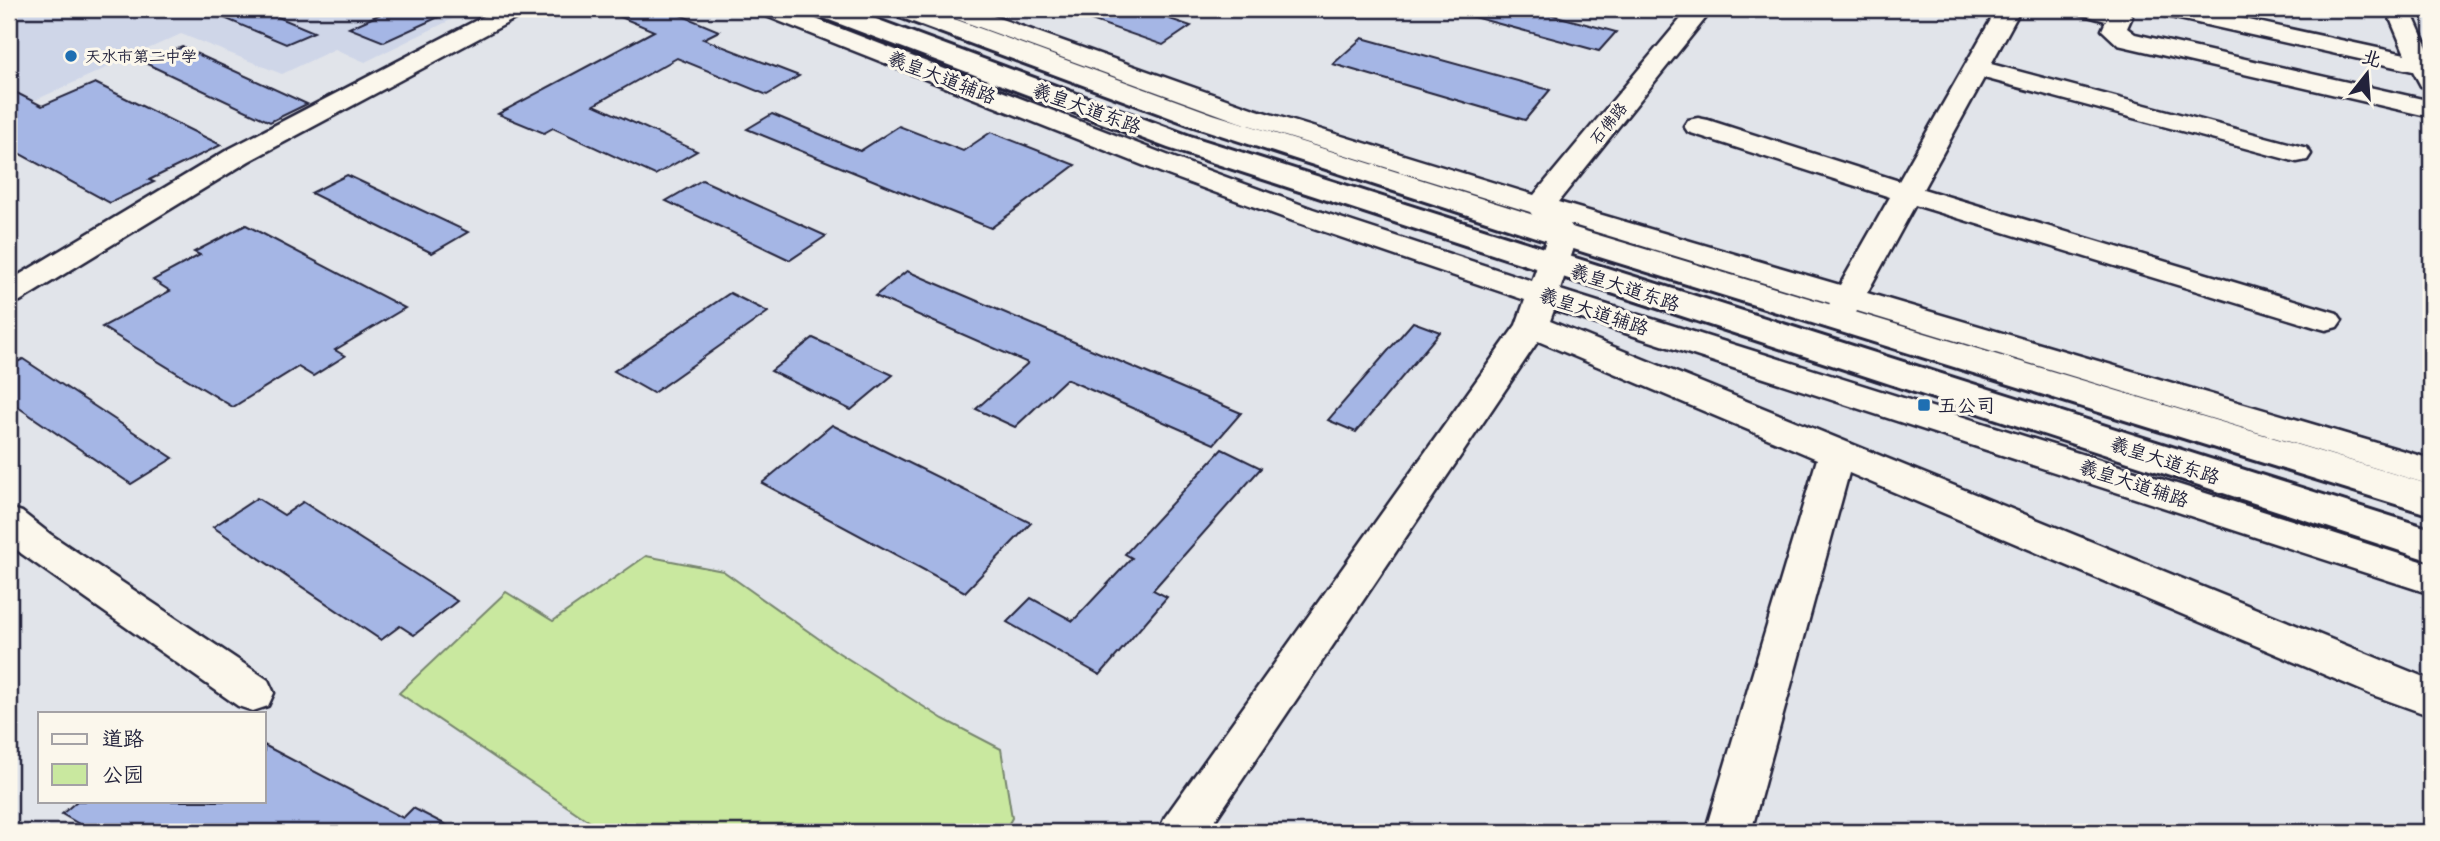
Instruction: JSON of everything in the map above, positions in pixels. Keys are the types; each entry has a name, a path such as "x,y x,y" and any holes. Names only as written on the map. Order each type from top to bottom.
{"main road":[{"name":"羲皇大道东路","path":"825,9 1547,280 2431,545"},
{"name":"羲皇大道东路","path":"903,9 1203,120 1547,280 1842,309 2431,500"}],"street":[{"path":"9,294 239,155 516,9"},
{"name":"羲皇大道辅路","path":"769,9 1175,168 1547,280 2431,579"},
{"path":"951,9 1248,116 1540,206 1842,309 2431,472"},
{"path":"1842,309 2009,9"},
{"path":"2088,9 2120,17 2114,30 2127,40 2431,109"},
{"path":"2166,9 2428,75"},
{"path":"2398,9 2428,75"},
{"name":"石佛路","path":"1540,206 1700,10"},
{"path":"1976,68 2297,154"},
{"path":"1698,126 1906,193 2326,320"},
{"path":"1181,832 1547,280 1540,206"},
{"path":"1547,280 1837,452 2385,682 2431,698"},
{"path":"1728,832 1837,452"},
{"path":"9,522 36,544 253,692"}],"shaded area":[{"name":"天水市第二中学","path":"9,9 473,9 365,62 335,49 282,74 181,34 9,112"}],"green space":[{"path":"646,556 723,571 839,653 943,719 1001,749 1012,818 1004,832 605,832 399,693 506,592 553,621"}],"building":[{"path":"203,9 259,9 314,32 286,44"},
{"path":"392,9 456,9 384,42 349,28"},
{"path":"602,9 666,9 719,31 703,39 799,76 767,95 677,58 594,105 697,151 655,175 553,128 544,133 498,114 654,31"},
{"path":"1069,9 1140,9 1191,26 1163,45 1068,12"},
{"path":"1471,9 1530,9 1616,32 1599,51 1470,16"},
{"path":"1362,38 1550,90 1525,120 1333,64"},
{"path":"182,47 307,104 270,122 145,63"},
{"path":"95,83 221,145 149,180 154,182 110,203 9,148 9,89 42,106"},
{"path":"772,114 860,151 899,126 963,151 991,132 1075,165 991,228 747,129"},
{"path":"347,175 468,232 432,253 311,193"},
{"path":"702,180 826,236 790,260 666,201"},
{"path":"246,225 405,308 335,350 345,356 313,376 298,367 233,407 102,327 170,291 153,280 200,255 194,252"},
{"path":"907,271 1241,413 1214,444 1066,379 1015,427 976,409 1028,363 875,296"},
{"path":"730,293 768,312 653,393 614,371"},
{"path":"1413,322 1440,332 1356,432 1328,420"},
{"path":"813,338 893,375 851,410 771,371"},
{"path":"23,359 173,458 131,484 9,401 9,366"},
{"path":"832,425 1031,523 965,592 762,483"},
{"path":"1222,449 1261,468 1153,590 1167,597 1100,675 1007,622 1031,598 1073,621 1132,558 1125,554"},
{"path":"257,498 284,515 303,502 457,601 414,635 400,626 381,640 213,527"},
{"path":"266,746 403,818 413,808 460,832 93,832 62,814 76,802 266,802"}],"place":[{"name":"天水市第二中学","path":"71,56"},
{"name":"五公司","path":"1924,405"}]}
